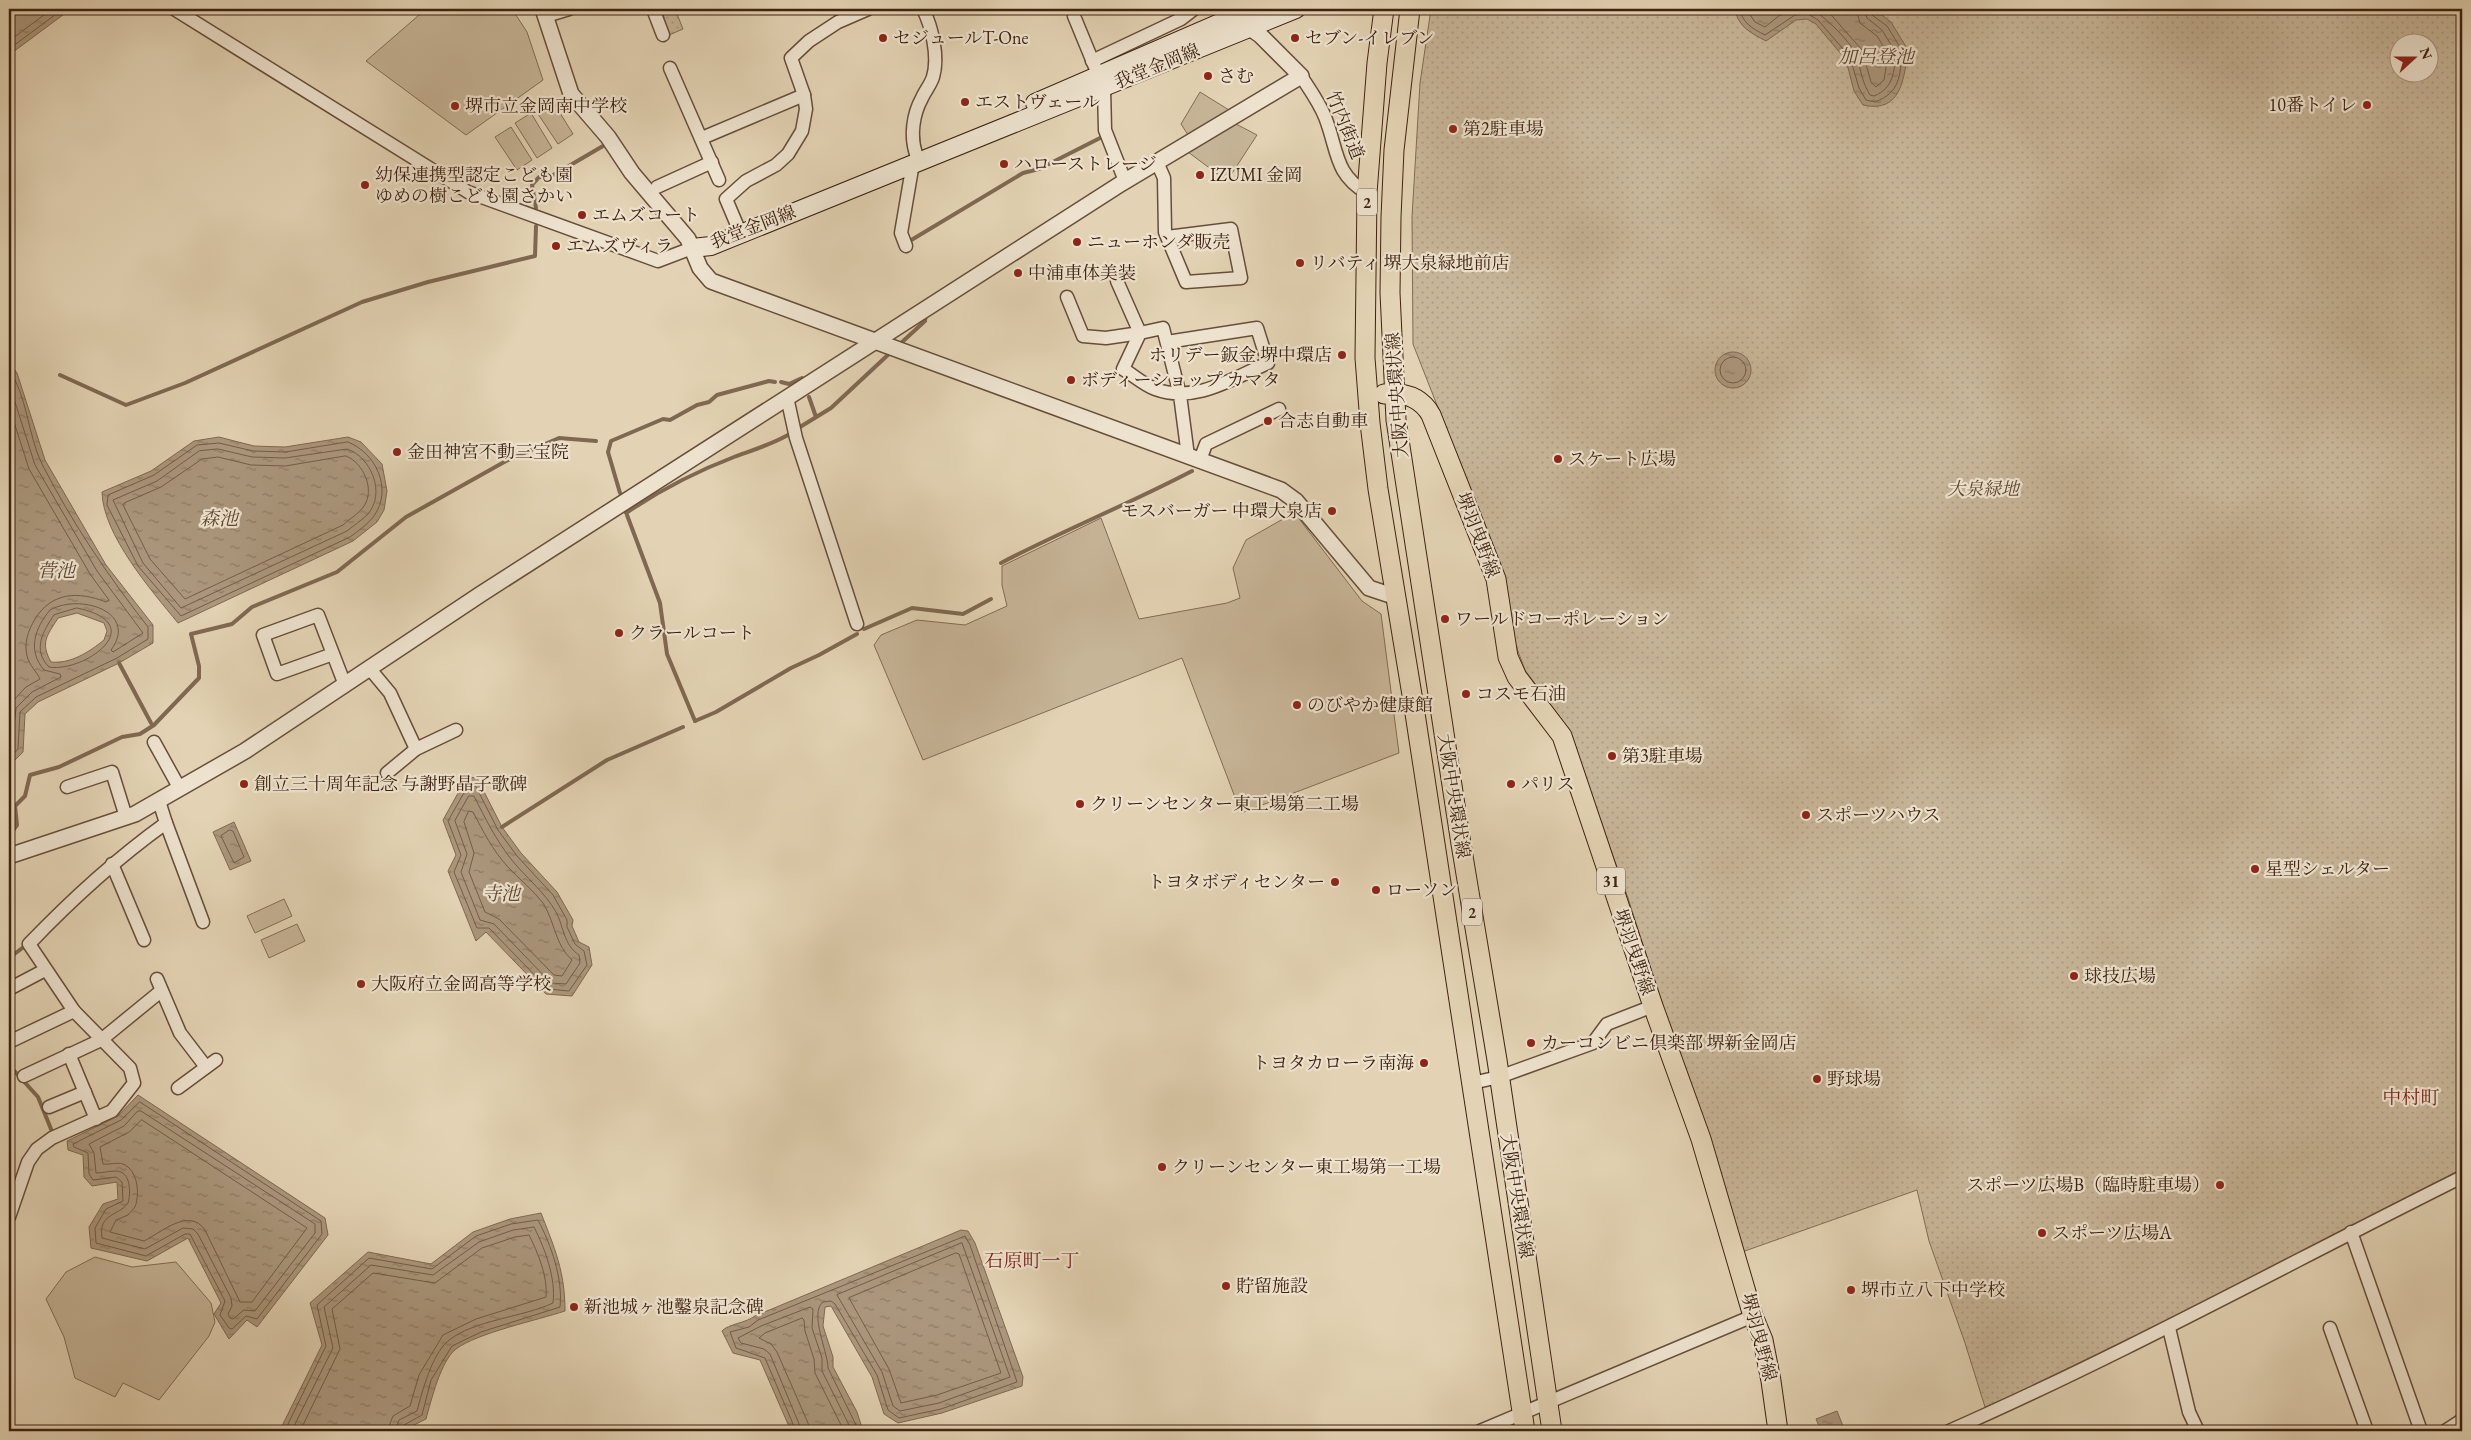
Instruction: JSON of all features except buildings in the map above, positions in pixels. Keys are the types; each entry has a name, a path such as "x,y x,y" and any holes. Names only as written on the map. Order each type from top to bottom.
{"main road":[{"name":"我堂金岡線","path":"692,248 710,246 915,159 1228,13 1252,9"},
{"name":"我堂金岡線","path":"1098,75 1251,27 1296,9"},
{"name":"大阪中央環状線","path":"1384,9 1377,63 1367,193 1365,358 1367,396 1378,489 1525,1431"},
{"name":"大阪中央環状線","path":"1410,9 1394,150 1390,217 1390,293 1394,393 1400,454 1499,1077 1552,1431"},
{"name":"我堂金岡線","path":"692,248 707,238 737,225 915,159"},
{"name":"堺羽曳野線","path":"1367,396 1394,393 1417,398 1426,405 1496,579 1508,657 1517,678 1562,736 1653,1006 1701,1140 1753,1316 1763,1340 1772,1381 1778,1431"}],"street":[{"path":"174,9 468,192 658,261 692,248"},
{"path":"569,9 544,13 571,94 608,137 632,173 688,239 700,268 711,281 1281,490 1296,501 1369,588 1396,596"},
{"path":"653,9 663,35"},
{"path":"737,225 726,199 746,181 776,165 788,154 802,131 806,109 804,95 791,58 809,41 838,22 868,9"},
{"path":"906,246 901,233 915,159 912,145 915,116 932,79 936,64 929,21 923,9"},
{"path":"1075,9 1074,16 1098,75 1105,130 1124,181"},
{"path":"1098,75 1194,9"},
{"name":"竹内街道","path":"1228,13 1251,27 1301,76 1316,98 1324,115 1342,171 1353,185 1367,193"},
{"path":"670,68 719,180"},
{"path":"9,856 126,817 159,801 245,751 481,594 1124,181 1301,76"},
{"path":"702,138 804,95"},
{"path":"657,187 712,162"},
{"path":"1157,162 1164,178 1167,237 1186,282 1241,278 1231,229 1167,237"},
{"path":"1117,281 1140,333 1123,369 1155,389 1180,395 1205,391 1268,362 1257,328 1167,342"},
{"path":"1067,297 1083,336 1106,338 1163,328 1194,458"},
{"path":"787,398 796,438 857,624"},
{"path":"1194,458 1206,444 1279,410"},
{"path":"333,654 277,674 263,635 318,615 345,685"},
{"path":"370,669 390,693 416,749"},
{"path":"387,773 416,749 456,730"},
{"path":"154,742 180,789"},
{"path":"67,787 112,772 126,817"},
{"path":"159,801 203,922"},
{"path":"9,1216 28,1162 37,1149 52,1138 112,1111 134,1083 130,1068 74,1011 29,944 65,907 112,864 166,823"},
{"path":"112,864 144,940"},
{"path":"9,988 45,970"},
{"path":"156,979 180,1033 211,1063 178,1088"},
{"path":"24,1076 101,1040 161,991"},
{"path":"1472,1084 1499,1077 1593,1043 1607,1024 1653,1006"},
{"path":"11,1041 74,1011"},
{"path":"69,1054 96,1119"},
{"path":"49,1107 85,1092"},
{"path":"1949,1431 2170,1328 2351,1232 2462,1177"},
{"path":"2351,1232 2421,1431"},
{"path":"1480,1431 1753,1316"},
{"path":"2170,1328 2189,1412 2198,1431"},
{"path":"2334,1331 2367,1431"},
{"path":"2445,1431 2462,1420"}],"green space":[{"path":"426,9 512,9 527,32 543,80 466,135 366,61"},
{"path":"665,9 675,9 683,29 669,35 663,14"},
{"name":"大泉緑地","path":"1431,9 2462,9 2462,1169 2073,1369 1985,1407 1965,1343 1929,1241 1917,1190 1742,1252 1626,892 1565,724 1525,670 1512,635 1502,571 1413,344 1412,217 1420,83"},
{"path":"1200,92 1229,110 1188,135 1181,124"},
{"path":"552,100 573,134 558,144 536,111"},
{"path":"531,113 552,148 537,158 515,123"},
{"path":"1236,124 1257,135 1227,181 1188,152"},
{"path":"511,127 532,160 517,170 495,137"},
{"name":"のびやか健康館","path":"1290,515 1297,516 1362,601 1381,614 1399,753 1241,813 1182,658 923,760 874,645 881,635 917,620 965,625 1007,606 1002,585 1002,566 1101,518 1139,619 1227,603 1240,598 1233,568 1246,540"},
{"path":"284,899 292,916 255,933 247,916"},
{"path":"297,924 305,941 269,958 261,940"},
{"path":"95,1257 132,1267 176,1262 211,1303 215,1322 209,1336 159,1400 123,1383 115,1397 75,1378 64,1337 46,1299 66,1272"}],"water":[{"path":"9,9 71,9 9,55"},
{"name":"加呂登池","path":"1735,9 1874,9 1891,22 1908,50 1905,71 1899,91 1886,104 1876,106 1863,105 1854,91 1846,60 1816,24 1807,19 1796,20 1766,41 1742,25"},
{"path":"1733,352 1745,358 1751,370 1745,382 1733,388 1721,382 1715,370 1721,358"},
{"name":"菅池","path":"9,362 17,373 45,460 106,565 153,625 153,643 119,663 38,702 25,714 23,752 9,766","holes":["77,613 104,623 107,631 104,640 86,653 73,659 51,662 45,644 58,618"]},
{"name":"森池","path":"219,437 254,446 285,447 348,437 361,442 382,464 387,491 384,510 377,522 353,541 178,623 142,578 119,544 104,509 102,492 151,471 194,441"},
{"name":"寺池","path":"467,777 477,778 502,827 521,853 557,892 573,920 572,926 579,942 589,947 592,965 572,996 546,994 486,932 476,941 448,871 456,855 443,820"},
{"path":"234,822 251,861 230,870 213,832"},
{"path":"138,1095 325,1218 328,1235 257,1327 247,1320 229,1339 214,1314 221,1303 188,1238 147,1261 91,1248 89,1227 103,1204 118,1199 117,1182 92,1186 84,1177 83,1155 68,1150 67,1141 118,1116"},
{"path":"541,1213 561,1272 565,1311 493,1332 456,1349 441,1371 426,1419 402,1431 285,1431 282,1426 322,1345 310,1303 368,1252 431,1264 473,1232 510,1219"},
{"path":"961,1230 968,1231 975,1243 1023,1377 1022,1386 942,1413 898,1423 884,1414 872,1377 831,1306 825,1307 823,1326 833,1357 833,1367 857,1412 863,1431 791,1431 760,1360 733,1353 722,1331"},
{"path":"1837,1411 1845,1431 1821,1431 1816,1419"}],"waterway":[{"path":"908,242 1023,173 1039,169 1102,137"},
{"path":"536,208 532,185 539,177 550,177 603,146"},
{"path":"60,375 126,405 185,383 362,302 428,282 535,256 536,226"},
{"path":"901,343 925,321 926,314"},
{"path":"800,427 831,408 890,353"},
{"path":"781,382 789,384 802,378"},
{"path":"620,493 608,452 611,441 663,419 670,420 697,405 709,402 717,395 769,381 775,382"},
{"path":"809,397 816,417"},
{"path":"626,513 692,475 768,445 788,435"},
{"path":"9,836 17,825 15,806 25,796 30,775 59,767 122,737 140,734 154,725 199,678 199,666 191,634 232,624 252,607 337,572 406,517 506,461 559,438 596,441"},
{"path":"1001,563 1192,471"},
{"path":"627,515 660,603 667,654 695,721"},
{"path":"864,629 912,608 963,614 991,599"},
{"path":"695,721 716,712 791,668 857,634"},
{"path":"119,663 151,723"},
{"path":"502,827 607,760 683,727"},
{"path":"9,958 25,946"},
{"path":"9,1065 38,1097 53,1134"}],"place":[{"name":"セジュールT-One","path":"883,38"},
{"name":"セブン-イレブン","path":"1295,38"},
{"name":"さむ","path":"1208,76"},
{"name":"エストヴェール","path":"965,102"},
{"name":"10番トイレ","path":"2367,105"},
{"name":"堺市立金岡南中学校","path":"455,106"},
{"name":"第2駐車場","path":"1453,129"},
{"name":"ハローストレージ","path":"1004,164"},
{"name":"IZUMI 金岡","path":"1200,175"},
{"name":"幼保連携型認定こども園 ゆめの樹こども園さかい","path":"365,185"},
{"name":"エムズコート","path":"582,215"},
{"name":"ニューホンダ販売","path":"1077,242"},
{"name":"エムズヴィラ","path":"556,246"},
{"name":"リバティ 堺大泉緑地前店","path":"1300,263"},
{"name":"中浦車体美装","path":"1018,273"},
{"name":"ホリデー鈑金 堺中環店","path":"1342,355"},
{"name":"ボディーショップ カマタ","path":"1071,380"},
{"name":"合志自動車","path":"1268,421"},
{"name":"金田神宮不動三宝院","path":"397,452"},
{"name":"スケート広場","path":"1558,459"},
{"name":"モスバーガー 中環大泉店","path":"1332,511"},
{"name":"ワールドコーポレーション","path":"1445,619"},
{"name":"クラールコート","path":"619,633"},
{"name":"コスモ石油","path":"1466,694"},
{"name":"のびやか健康館","path":"1297,705"},
{"name":"第3駐車場","path":"1612,756"},
{"name":"創立三十周年記念 与謝野晶子歌碑","path":"244,784"},
{"name":"パリス","path":"1511,784"},
{"name":"クリーンセンター東工場第二工場","path":"1080,804"},
{"name":"スポーツハウス","path":"1806,815"},
{"name":"星型シェルター","path":"2255,869"},
{"name":"トヨタボディセンター","path":"1335,882"},
{"name":"ローソン","path":"1376,890"},
{"name":"球技広場","path":"2074,976"},
{"name":"大阪府立金岡高等学校","path":"361,984"},
{"name":"カーコンビニ倶楽部 堺新金岡店","path":"1531,1043"},
{"name":"トヨタカローラ南海","path":"1424,1063"},
{"name":"野球場","path":"1817,1079"},
{"name":"クリーンセンター東工場第一工場","path":"1162,1167"},
{"name":"スポーツ広場B（臨時駐車場）","path":"2220,1185"},
{"name":"スポーツ広場A","path":"2042,1233"},
{"name":"貯留施設","path":"1226,1286"},
{"name":"堺市立八下中学校","path":"1851,1290"},
{"name":"新池城ヶ池鑿泉記念碑","path":"574,1307"}],"district":[{"name":"中村町","path":"2411,1097"},
{"name":"石原町一丁","path":"1032,1260"}]}
